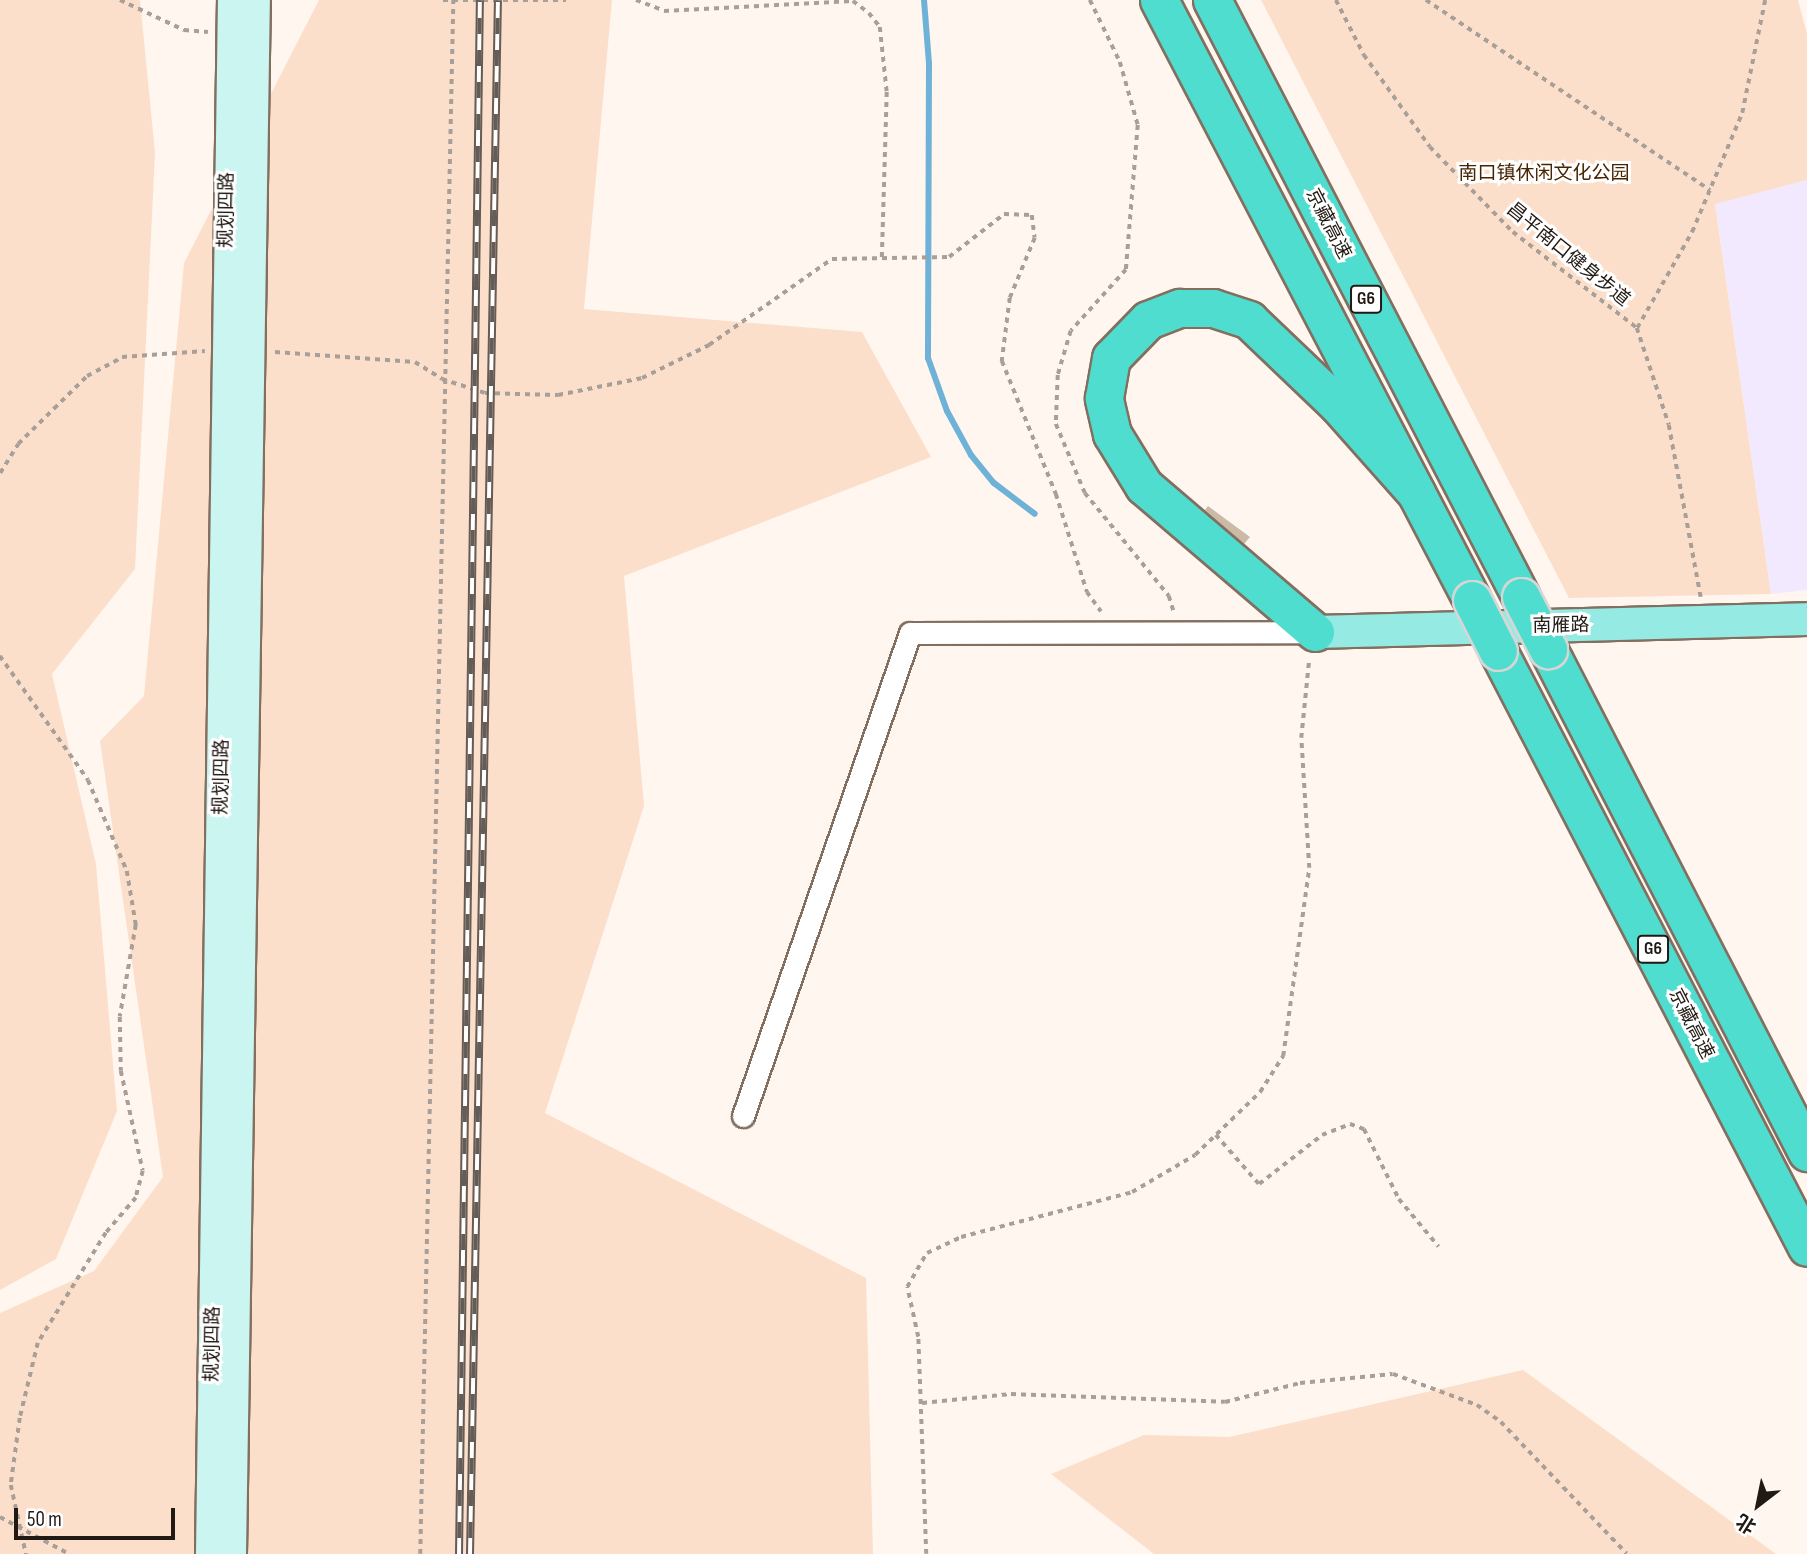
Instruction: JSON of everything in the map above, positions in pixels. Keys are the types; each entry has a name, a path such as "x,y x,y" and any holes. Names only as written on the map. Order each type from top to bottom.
{"highway":[{"name":"G6","path":"1159,0 1416,493"},
{"name":"京藏高速","path":"1212,0 1807,1152"},
{"path":"1315,632 1144,486 1112,434 1104,398 1111,358 1148,320 1180,308 1213,308 1249,320 1338,405 1416,493"},
{"name":"京藏高速","path":"1416,493 1807,1247"}],"main road":[{"name":"规划四路","path":"232,0 237,350 232,1554"},
{"name":"规划四路","path":"210,1554 237,350 256,0"},
{"name":"南雁路","path":"1315,632 1807,619"}],"street":[{"path":"743,1116 910,633 1114,630 1315,632"}],"path":[{"path":"120,0 184,30 231,35"},
{"path":"443,0 566,0"},
{"path":"636,0 664,11 853,1 869,13 880,27 887,92 883,258"},
{"name":"昌平南口健身步道","path":"1336,0 1364,55 1430,148 1513,232 1637,328 1669,425 1706,623"},
{"path":"1426,0 1710,190"},
{"name":"昌平南口健身步道","path":"1637,328 1710,190 1742,113 1765,0"},
{"path":"420,1554 442,650 442,379 451,306 453,1"},
{"path":"1,470 60,399 122,357 237,350 415,362 442,379 485,393 558,395 642,378 709,345 832,259 949,257 1004,214 1032,215 1035,238 1010,298 1002,361 1056,494 1087,593 1114,630"},
{"path":"926,1554 918,1337 907,1287 926,1253 961,1237 1132,1192 1195,1155 1260,1092 1283,1056 1309,868 1302,688 1315,632"},
{"path":"0,656 88,780 128,871 136,925 120,1017 121,1071 143,1171 136,1198 106,1233 38,1343 20,1418 11,1485 26,1554"},
{"path":"1216,1135 1259,1184 1322,1135 1350,1124 1364,1129 1399,1199 1439,1247"},
{"path":"922,1403 1011,1394 1225,1402 1300,1383 1393,1374 1477,1405 1501,1422 1627,1554"},
{"path":"0,1517 18,1522 69,1554"}],"shaded area":[{"path":"1807,180 1807,590 1771,594 1715,203"}],"green space":[{"path":"0,0 140,0 155,153 135,569 52,674 96,864 117,1111 56,1259 0,1290"},
{"path":"319,0 612,0 584,309 862,332 931,457 624,576 644,806 545,1113 866,1278 873,1554 0,1554 0,1313 94,1271 163,1177 100,741 144,696 184,263"},
{"name":"南口镇休闲文化公园","path":"1261,0 1798,0 1807,34 1807,180 1715,204 1771,594 1569,598"},
{"path":"1523,1370 1776,1554 1154,1554 1051,1474 1144,1435 1229,1437"}],"building":[{"path":"1208,506 1250,537 1244,544 1205,510"}],"waterway":[{"path":"924,0 929,64 928,358 947,411 971,455 994,483 1035,514"}],"railway":[{"path":"459,1554 480,0"},
{"path":"470,1554 498,0"}]}
